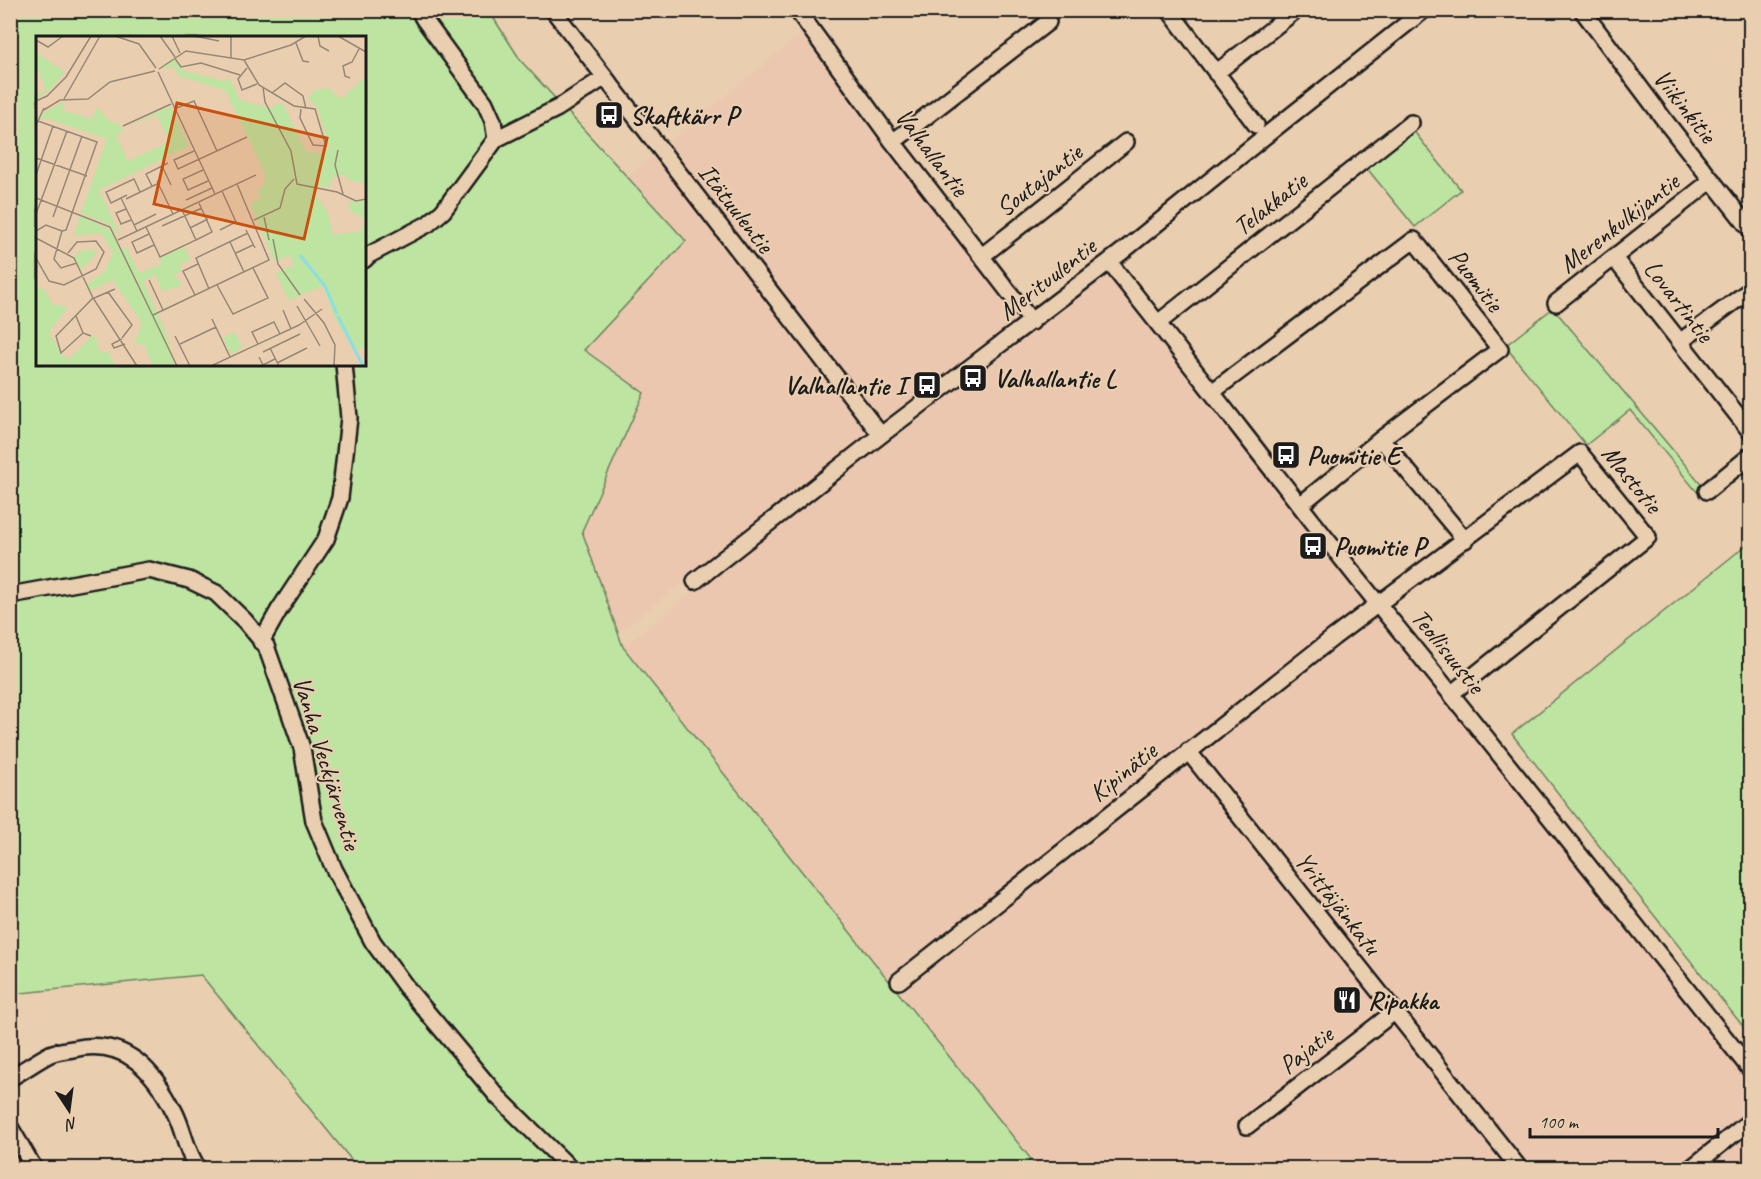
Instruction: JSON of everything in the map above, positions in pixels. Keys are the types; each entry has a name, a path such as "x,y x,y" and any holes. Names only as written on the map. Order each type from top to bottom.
{"street":[{"path":"419,10 485,103 493,121 496,139"},
{"name":"Itätuulentie","path":"553,10 881,435"},
{"name":"Valhallantie","path":"797,10 893,142 1032,322"},
{"path":"1169,10 1256,125"},
{"path":"1216,73 1296,10"},
{"name":"Merituulentie","path":"694,581 1109,262 1424,10"},
{"name":"Viikinkitie","path":"1582,10 1750,229"},
{"path":"893,142 1048,22"},
{"path":"366,258 428,224 443,211 496,139 558,108 604,77"},
{"name":"Telakkatie","path":"1158,323 1411,123"},
{"name":"Soutajantie","path":"982,256 1126,142"},
{"name":"Merenkulkijantie","path":"1556,303 1712,180"},
{"name":"Puomitie","path":"1212,392 1414,240 1500,349 1381,439 1300,505"},
{"name":"Lovartintie","path":"1614,258 1750,431"},
{"name":"Teollisuustie","path":"1109,262 1379,605 1452,693 1750,1069"},
{"path":"1681,341 1750,290"},
{"path":"261,642 279,610 326,539 340,498 349,418 344,366"},
{"path":"1381,439 1465,540"},
{"name":"Mastotie","path":"1379,605 1580,453 1648,537 1452,693"},
{"path":"1707,490 1750,456"},
{"name":"Vanha Veckjärventie","path":"10,595 149,570 189,580 216,593 245,621 266,646 302,748 314,821 334,869 373,942 406,987 498,1097 570,1168"},
{"name":"Kipinätie","path":"899,981 1188,751 1334,637 1379,605"},
{"name":"Yrittäjänkatu","path":"1188,751 1519,1168"},
{"name":"Pajatie","path":"1247,1126 1394,1012"},
{"path":"10,1078 52,1054 88,1045 120,1050 136,1060 161,1086 177,1117 192,1161 198,1168"},
{"path":"1691,1168 1750,1121"},
{"path":"10,1127 34,1168"}],"shaded area":[{"path":"802,33 1018,321 615,635 405,359"},
{"path":"1110,264 1750,1077 1750,1168 1038,1168 623,647"}],"green space":[{"path":"11,11 489,11 521,61 686,241 584,350 644,393 582,531 623,647 1038,1168 358,1168 201,975 11,994"},
{"path":"1412,129 1461,190 1415,227 1365,166"},
{"path":"1553,308 1703,486 1697,492 1630,410 1586,445 1505,346"},
{"path":"1750,542 1750,723 1743,730 1750,740 1750,1035 1512,734"}],"place":[{"name":"Skaftkärr P","path":"609,115"},
{"name":"Valhallantie L","path":"973,378"},
{"name":"Valhallantie I","path":"927,385"},
{"name":"Puomitie E","path":"1286,455"},
{"name":"Puomitie P","path":"1313,546"},
{"name":"Ripakka","path":"1347,1000"}]}
